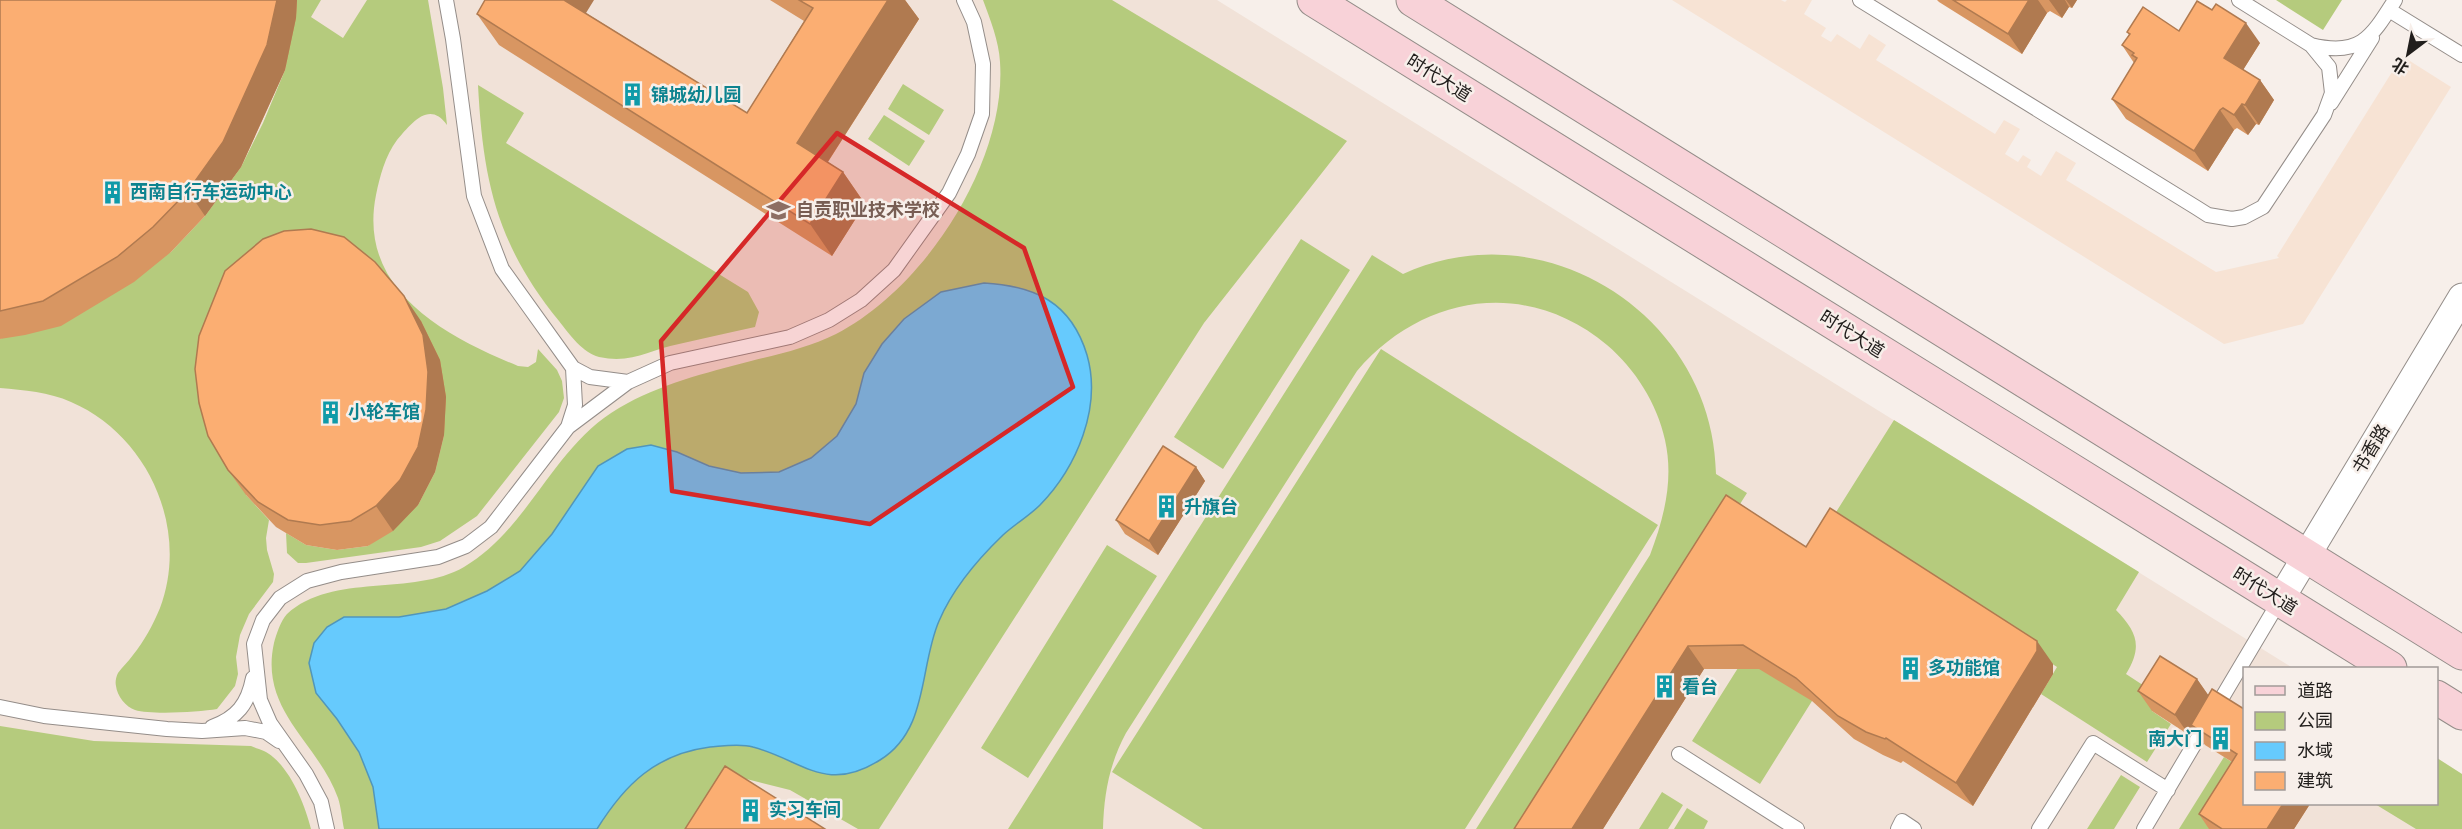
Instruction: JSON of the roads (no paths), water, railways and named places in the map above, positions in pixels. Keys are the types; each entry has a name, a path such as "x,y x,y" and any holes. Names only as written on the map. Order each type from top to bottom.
{"main road":[{"name":"时代大道","path":"1314,0 2387,667"},
{"path":"1413,0 2462,652"},
{"path":"2438,698 2462,713"}],"street":[{"name":"书香路","path":"2280,600 2462,297"}],"lane":[{"path":"446,0 455,50 474,196 502,269 573,368 590,377 627,382"},
{"path":"327,829 321,802 306,774 270,723 260,700 255,670 255,644 263,620 280,598 307,581 341,572 438,557 466,546 491,527 568,427 627,382 670,363 790,336 824,323 861,300 894,270 949,193 968,154 982,114 983,64 974,22 964,0"},
{"path":"1860,0 2197,208 2221,218 2244,217 2263,207 2324,115 2392,5 2462,55"},
{"path":"2239,0 2311,45 2330,50 2348,49 2363,42 2376,31"},
{"path":"2311,45 2329,67 2332,93 2324,115"},
{"path":"568,427 575,405 573,368"},
{"path":"2144,829 2280,600"},
{"path":"202,731 225,722 237,713 249,696 255,670"},
{"path":"0,707 54,718 202,731 245,728 266,732 286,746"},
{"path":"2040,829 2093,743 2168,790"},
{"path":"1679,754 1797,829"},
{"path":"1898,829 1902,821 1914,829"}],"water":[{"path":"984,283 1019,288 1035,293 1049,300 1071,322 1087,355 1091,375 1088,415 1075,455 1053,490 1036,509 1003,535 984,554 951,597 933,639 915,715 907,732 896,747 880,760 861,770 830,775 748,746 710,747 691,751 674,756 644,774 619,798 597,829 379,829 373,787 359,752 316,693 309,663 314,643 327,627 344,617 399,617 446,609 487,591 520,571 552,534 598,466 627,449 651,445 677,452 709,466 741,473 779,472 811,458 837,436 856,404 864,373 882,344 904,319 941,292"}],"place":[{"name":"锦城幼儿园","path":"633,95"},
{"name":"西南自行车运动中心","path":"112,192"},
{"name":"自贡职业技术学校","path":"778,210"},
{"name":"小轮车馆","path":"330,412"},
{"name":"升旗台","path":"1166,507"},
{"name":"多功能馆","path":"1910,668"},
{"name":"看台","path":"1664,687"},
{"name":"南大门","path":"2220,739"},
{"name":"实习车间","path":"751,810"}]}
